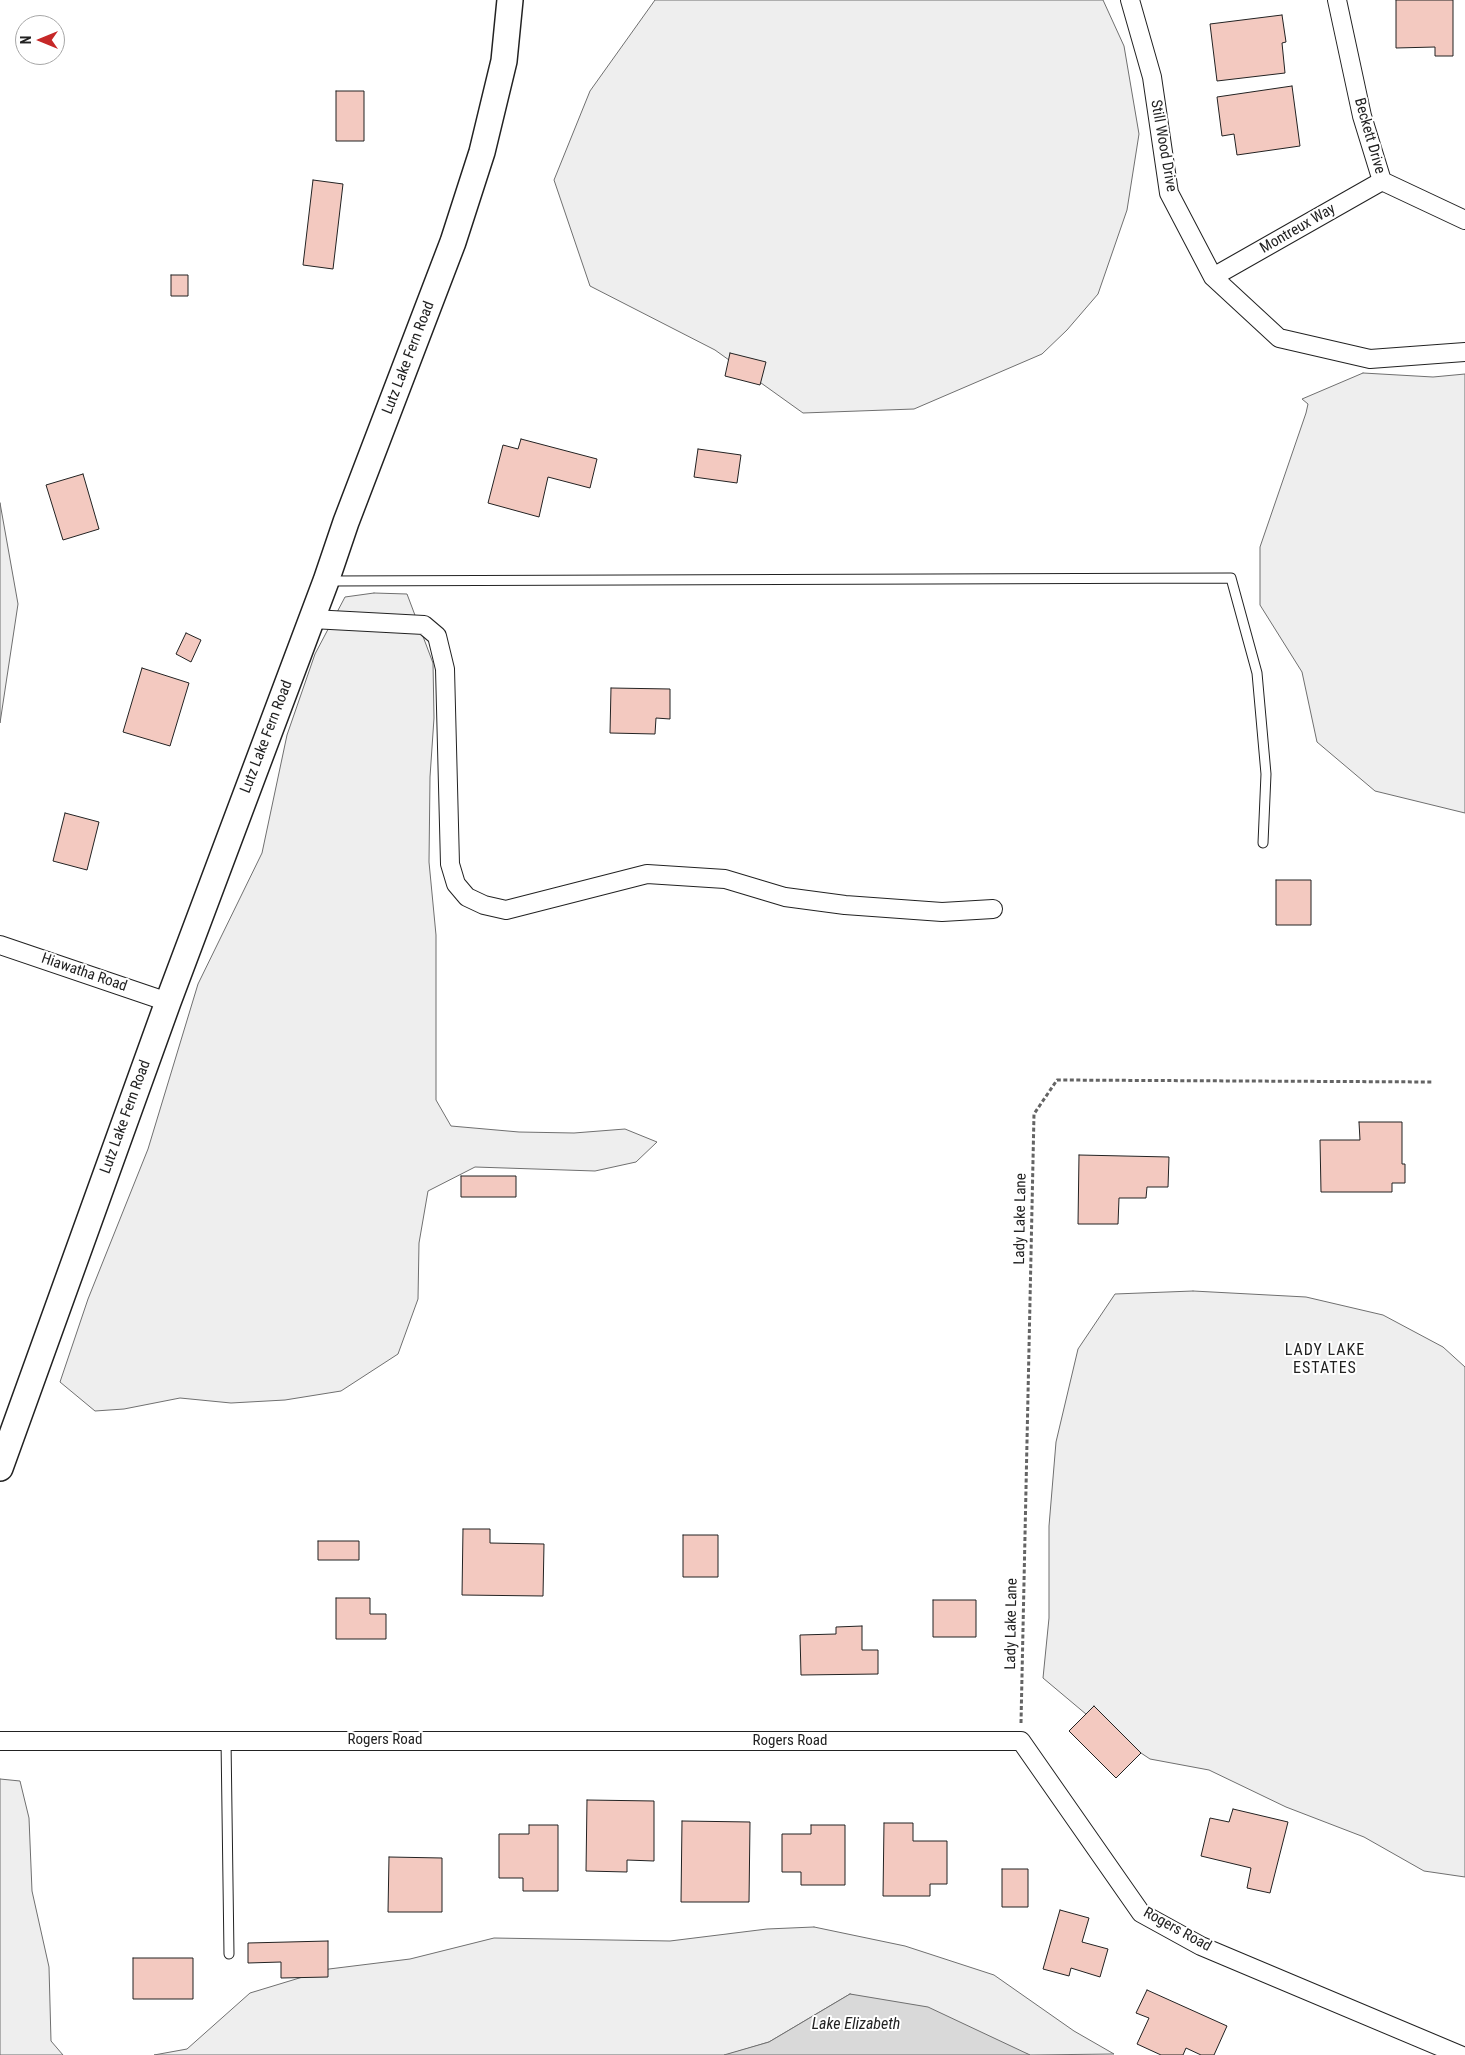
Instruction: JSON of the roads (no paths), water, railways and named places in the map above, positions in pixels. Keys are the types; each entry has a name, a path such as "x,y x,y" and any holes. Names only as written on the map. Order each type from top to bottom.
{"main road":[{"name":"Lutz Lake Fern Road","path":"0,1468 168,1002 312,619 346,522 420,330 464,206 482,152 504,61 510,0"}],"street":[{"name":"Still Wood Drive","path":"1130,0 1152,77 1170,193 1213,277 1279,338 1370,359 1465,352"},
{"name":"Beckett Drive","path":"1337,0 1362,116 1382,181 1465,220"},
{"name":"Montreux Way","path":"1213,277 1382,181"},
{"path":"312,619 424,625 437,636 445,669 450,864 456,884 467,897 484,905 506,910 647,874 725,879 785,897 845,905 942,912 993,909"},
{"name":"Hiawatha Road","path":"0,944 168,1002"},
{"name":"Rogers Road","path":"0,1741 1020,1741 1141,1913 1201,1946 1460,2055"}],"lane":[{"path":"326,581 1231,578 1257,674 1266,774 1263,843"},
{"path":"226,1740 229,1954"}],"water":[{"name":"Lake Elizabeth","path":"850,1994 928,2007 1030,2055 724,2055 769,2042"}],"district":[{"name":"LADY LAKE ESTATES","path":"1325,1360"}]}
